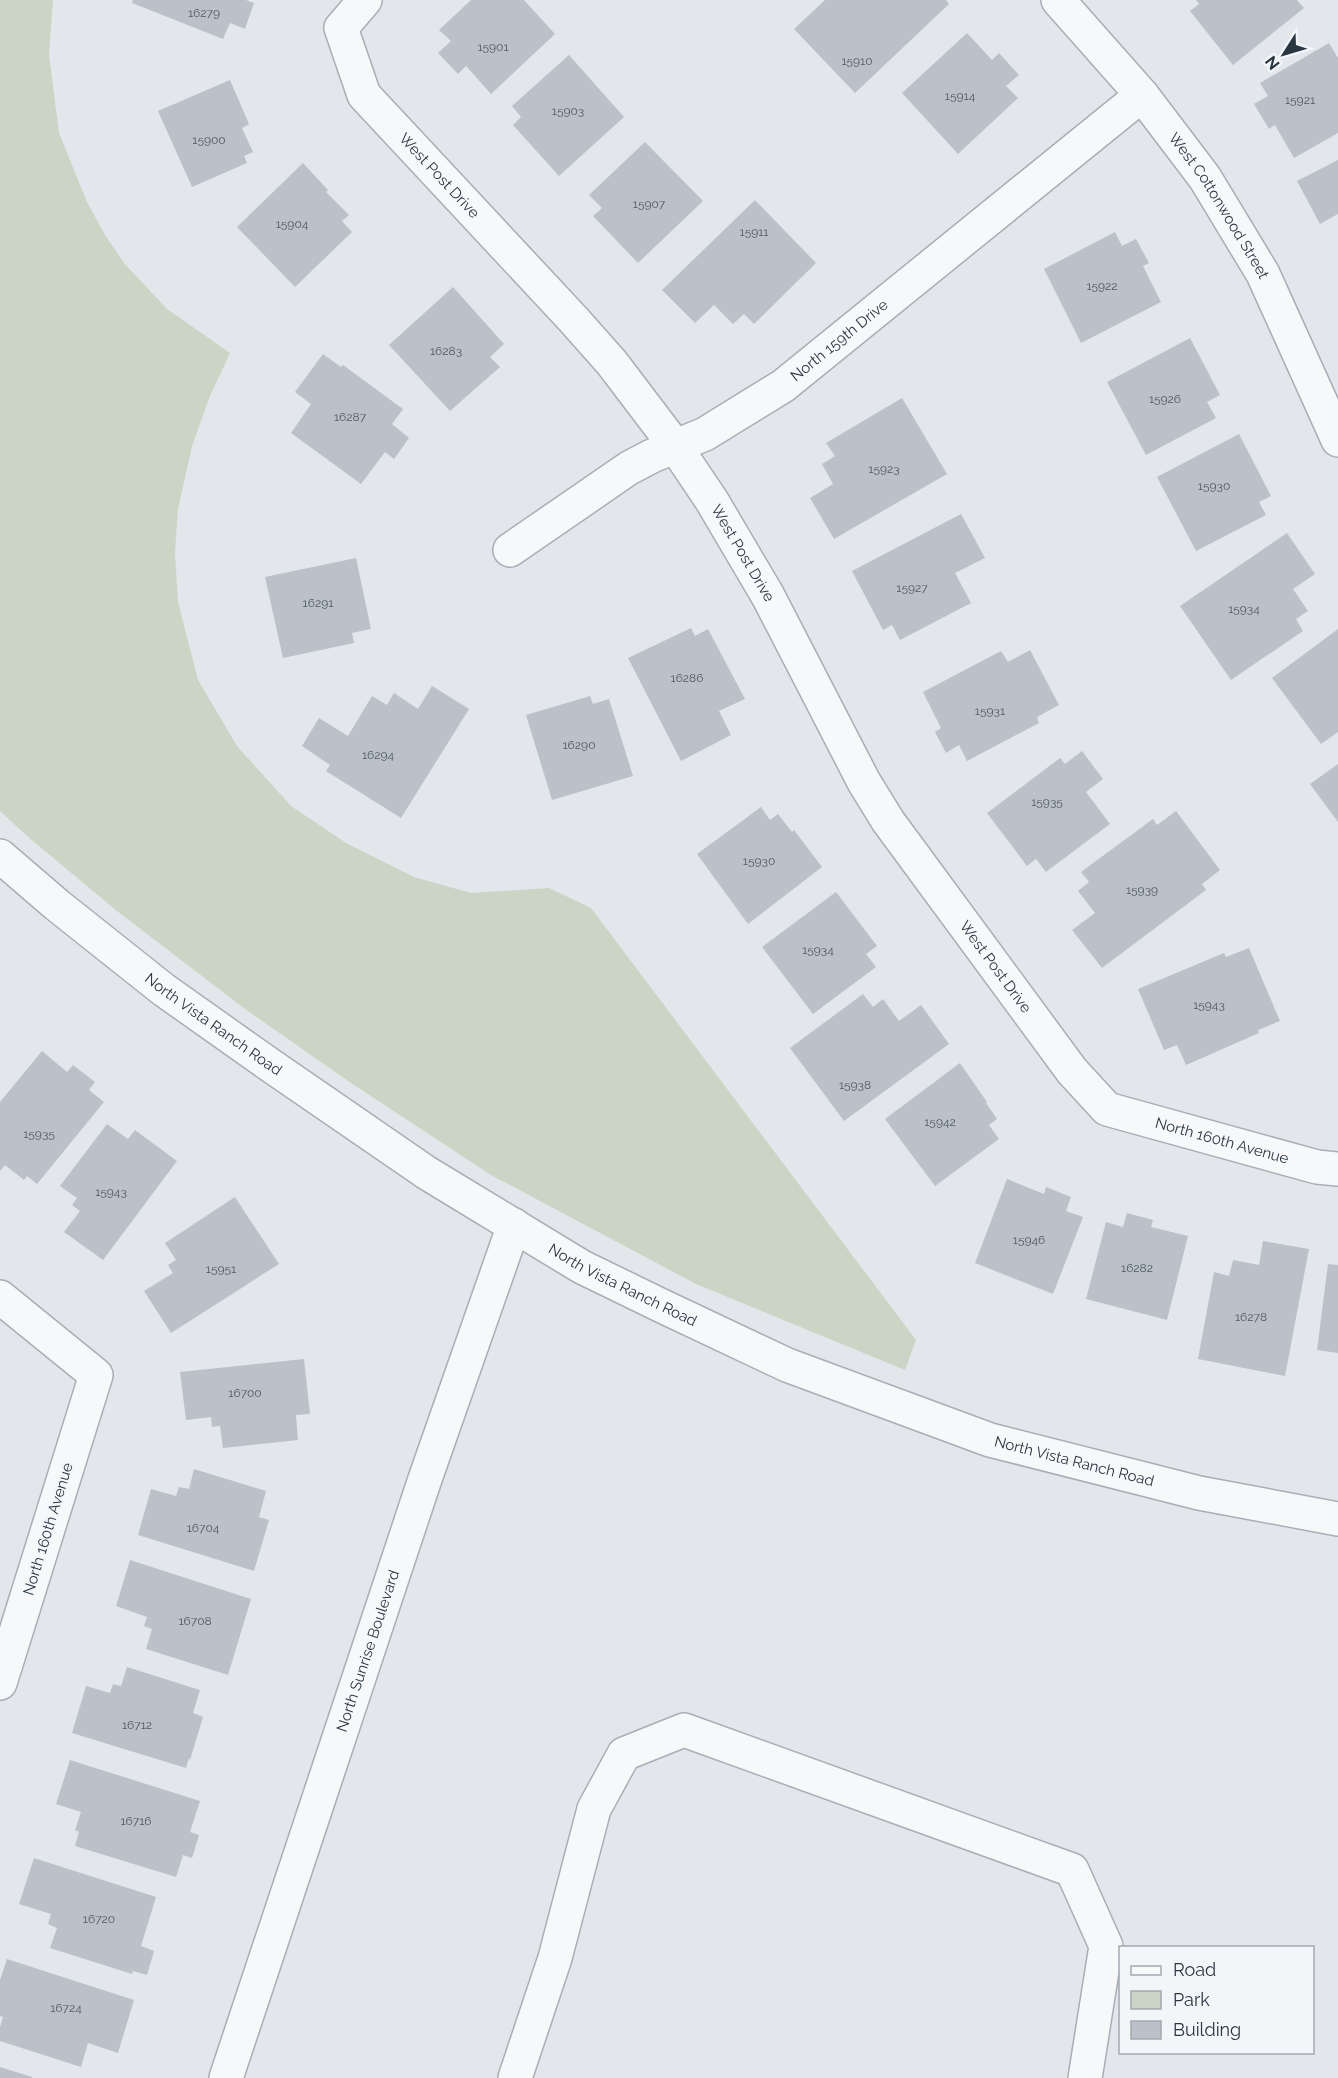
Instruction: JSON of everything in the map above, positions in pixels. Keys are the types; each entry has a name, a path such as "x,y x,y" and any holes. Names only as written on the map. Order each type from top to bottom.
{"street":[{"name":"West Post Drive","path":"365,0 341,28 364,95 612,363 675,446 712,501 763,586 864,782 888,821 1072,1071 1107,1109"},
{"name":"West Cottonwood Street","path":"1058,0 1142,94 1205,178 1263,274 1338,440"},
{"name":"North 159th Drive","path":"510,550 629,468 705,434 783,386 1142,94"},
{"name":"North Vista Ranch Road","path":"0,856 57,905 183,1004 427,1173 582,1267 787,1365 990,1440 1199,1493 1338,1520"},
{"name":"North 160th Avenue","path":"1107,1109 1317,1167 1338,1169"},
{"name":"North Sunrise Boulevard","path":"226,2078 417,1502 514,1225"},
{"name":"North 160th Avenue","path":"0,1297 96,1375 0,1683"},
{"path":"515,2078 555,1958 594,1809 624,1754 684,1730 1072,1870 1106,1946 1085,2078"}],"green space":[{"path":"0,0 53,0 49,55 59,133 87,202 124,263 167,309 230,353 210,396 192,446 178,509 175,552 178,602 198,680 237,746 291,806 346,843 414,877 471,893 549,888 591,908 916,1340 905,1370 696,1284 491,1175 348,1081 245,1009 117,911 0,811"}],"building":[{"path":"133,0 246,0 254,3 245,29 230,23 223,39 132,3"},
{"path":"471,0 524,0 555,34 491,94 466,66 458,74 438,53 451,41 439,30"},
{"path":"825,0 946,0 949,4 855,93 794,29"},
{"path":"1196,0 1297,0 1304,8 1233,65 1190,11 1199,4"},
{"path":"967,33 992,60 999,53 1019,75 1006,86 1018,98 958,154 902,93"},
{"path":"1329,43 1338,58 1338,133 1294,158 1275,125 1269,129 1254,104 1268,96 1260,83"},
{"path":"569,55 624,117 559,176 513,125 521,117 512,106"},
{"path":"230,80 249,124 242,128 253,152 244,156 247,163 192,187 158,111"},
{"path":"645,142 703,201 638,263 593,216 602,208 589,195"},
{"path":"1338,160 1338,214 1320,224 1297,181"},
{"path":"303,163 328,190 326,192 349,215 342,221 352,232 295,287 237,227"},
{"path":"755,200 816,263 754,324 744,314 733,324 714,305 695,323 662,290"},
{"path":"1115,232 1122,246 1136,239 1149,263 1143,266 1161,302 1081,343 1044,269"},
{"path":"453,287 504,344 490,357 500,367 450,411 389,345"},
{"path":"1190,338 1220,395 1207,402 1216,418 1146,455 1107,382"},
{"path":"323,354 341,367 343,365 403,409 392,424 409,438 394,459 385,452 361,484 291,433 311,404 295,392"},
{"path":"902,398 947,474 834,539 810,498 833,484 822,464 835,456 826,443"},
{"path":"1239,434 1271,496 1259,502 1266,515 1196,551 1157,477"},
{"path":"961,514 985,558 955,573 971,603 900,640 892,625 883,630 852,571"},
{"path":"1287,533 1315,574 1293,589 1308,611 1296,619 1303,631 1231,680 1180,606"},
{"path":"356,558 371,629 352,633 354,643 283,658 265,577"},
{"path":"691,628 695,636 708,629 745,699 719,711 731,735 681,761 628,658"},
{"path":"1338,629 1338,732 1321,744 1272,678"},
{"path":"1030,650 1059,705 1037,717 1039,723 967,761 959,745 946,753 935,732 941,728 923,692 1001,651 1008,662"},
{"path":"432,686 469,709 401,818 326,771 330,765 302,746 319,718 348,736 372,696 387,705 394,693 418,709"},
{"path":"590,696 593,704 609,699 633,776 552,800 526,715"},
{"path":"1082,751 1103,779 1086,792 1110,824 1046,872 1036,859 1027,866 987,813 1060,758 1065,764"},
{"path":"1338,764 1338,822 1310,784"},
{"path":"761,807 770,820 778,814 792,832 794,830 822,867 748,924 697,854"},
{"path":"1176,811 1220,870 1202,884 1206,890 1102,968 1072,930 1095,913 1078,891 1089,882 1081,872 1153,819 1157,825"},
{"path":"836,892 877,946 866,954 876,967 813,1014 762,947"},
{"path":"1249,948 1280,1021 1258,1030 1259,1033 1186,1065 1177,1045 1164,1050 1138,989 1224,953 1226,957"},
{"path":"863,994 873,1007 883,999 899,1021 921,1005 949,1044 844,1121 790,1048"},
{"path":"42,1051 67,1072 73,1065 95,1082 89,1090 104,1102 37,1184 27,1176 24,1180 5,1165 0,1171 0,1102"},
{"path":"960,1063 997,1119 989,1125 999,1139 935,1186 885,1119"},
{"path":"107,1124 128,1139 135,1130 177,1161 103,1260 64,1232 80,1211 72,1205 77,1198 60,1186"},
{"path":"1007,1179 1044,1194 1046,1187 1071,1197 1066,1211 1083,1217 1053,1294 975,1263"},
{"path":"235,1197 279,1264 171,1333 144,1291 173,1273 168,1265 176,1260 165,1243"},
{"path":"1127,1213 1153,1220 1151,1227 1188,1236 1167,1320 1086,1299 1106,1222 1123,1227"},
{"path":"1263,1241 1309,1249 1285,1376 1198,1359 1214,1272 1229,1276 1233,1260 1259,1265"},
{"path":"1328,1264 1338,1265 1338,1353 1317,1350"},
{"path":"304,1359 310,1414 296,1415 298,1440 223,1448 220,1426 212,1427 211,1417 186,1420 180,1372"},
{"path":"194,1469 266,1491 259,1517 269,1520 254,1571 138,1535 151,1489 176,1496 179,1487 189,1489"},
{"path":"130,1560 251,1599 228,1675 146,1649 152,1629 144,1626 147,1617 116,1606"},
{"path":"127,1667 200,1690 193,1713 203,1717 186,1768 72,1733 86,1686 110,1693 113,1684 121,1686"},
{"path":"70,1760 200,1801 190,1832 199,1835 192,1858 183,1855 176,1877 75,1846 79,1832 75,1830 81,1812 56,1804"},
{"path":"34,1858 156,1897 141,1946 154,1951 147,1975 133,1971 132,1974 50,1948 57,1928 48,1924 51,1914 19,1904"},
{"path":"7,1959 134,2000 118,2053 88,2043 81,2067 0,2041 3,2017 0,2016 0,1980"},
{"path":"0,2067 32,2077 32,2078 0,2078"}]}
